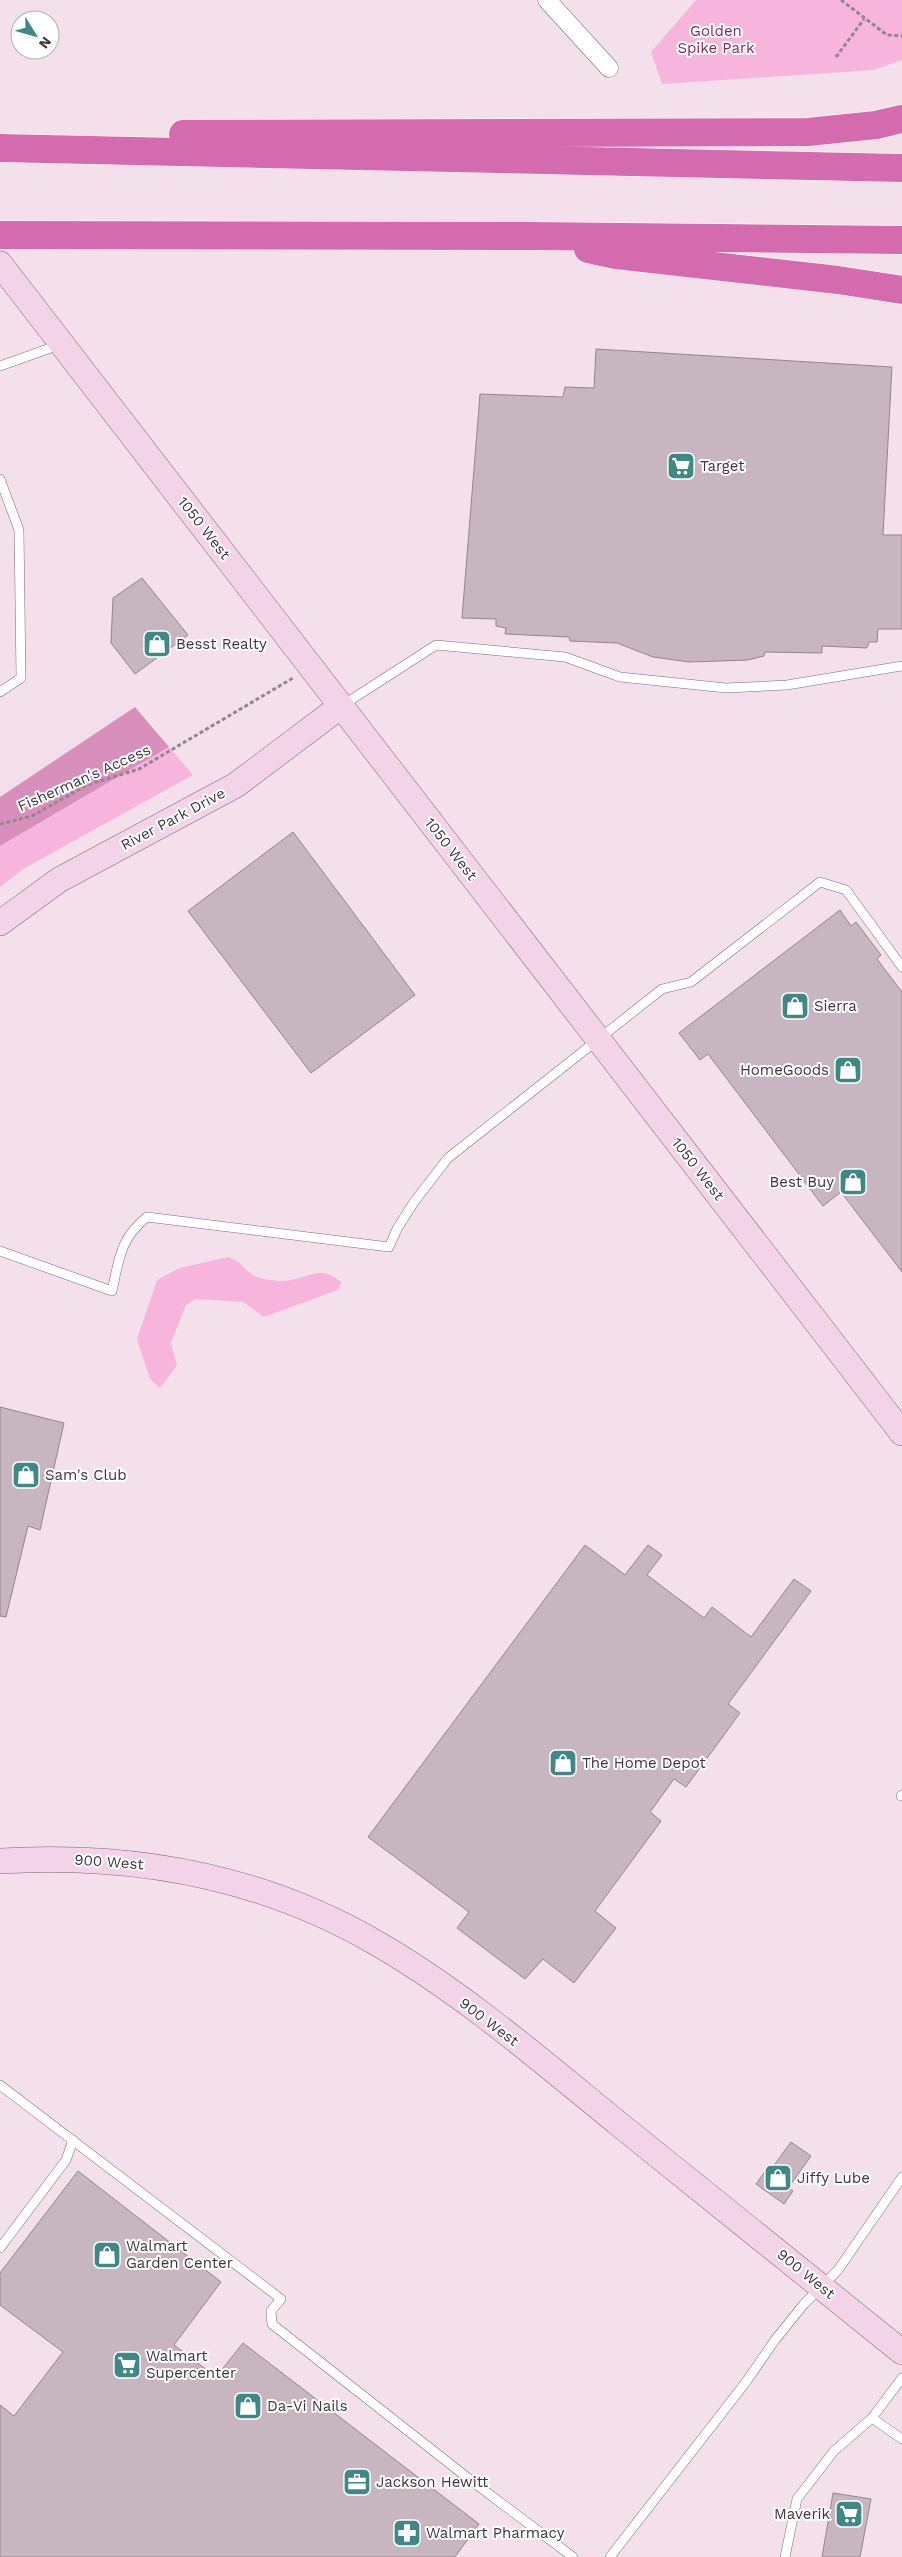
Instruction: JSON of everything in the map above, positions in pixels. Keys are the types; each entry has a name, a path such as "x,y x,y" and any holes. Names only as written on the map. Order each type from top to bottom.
{"highway":[{"path":"1,148 95,135 808,132 876,125 902,120"},
{"path":"1,148 902,168"},
{"path":"0,235 531,236 902,240"},
{"path":"531,236 616,255 838,280 902,290"}],"main road":[{"name":"1050 West","path":"0,264 902,1433"},
{"name":"River Park Drive","path":"0,923 59,880 236,785 341,706"},
{"name":"900 West","path":"0,1861 72,1858 170,1868 228,1881 268,1894 347,1927 425,1974 536,2057 902,2352"}],"street":[{"path":"547,0 609,68"}],"lane":[{"path":"0,366 62,344"},
{"path":"0,479 19,530 21,678 0,692"},
{"path":"341,706 436,645 565,657 620,677 726,688 787,685 902,666"},
{"path":"0,1251 112,1291 125,1241 132,1230 147,1217 389,1247 396,1229 448,1158 662,989 691,982 820,882 846,890 902,967"},
{"path":"0,2085 281,2299 270,2311 272,2324 459,2472 573,2557"},
{"path":"0,2248 66,2160 73,2140"},
{"path":"610,2557 746,2382 775,2340 804,2304 838,2270 902,2177"},
{"path":"785,2557 797,2498 834,2450 872,2418 902,2378"},
{"path":"872,2418 902,2439"}],"path":[{"path":"841,0 887,35 902,36"},
{"path":"836,57 864,19"},
{"name":"Fisherman's Access","path":"0,824 32,816 87,785 139,768 278,686"}],"green space":[{"name":"Golden Spike Park","path":"696,0 902,0 902,60 874,70 662,84 651,52"},
{"path":"169,747 193,775 23,869 0,887 0,846"},
{"path":"228,1257 239,1263 253,1275 263,1279 283,1281 319,1273 333,1276 341,1282 338,1290 264,1317 243,1302 196,1299 186,1305 171,1343 177,1365 160,1388 150,1379 137,1339 157,1280 180,1268"}],"shaded area":[{"path":"135,707 169,747 0,846 0,797"}],"building":[{"name":"Target","path":"596,349 892,367 883,535 902,535 902,629 878,629 877,642 869,642 867,648 822,646 822,653 765,652 764,656 748,660 689,662 653,657 617,643 570,641 569,637 505,634 506,628 496,626 496,619 462,618 480,394 563,397 565,387 594,388"},
{"path":"142,578 188,635 135,674 111,643 113,598"},
{"path":"293,832 415,995 311,1073 188,911"},
{"path":"840,910 851,926 856,922 881,955 877,959 902,992 902,1272 841,1192 823,1206 708,1054 700,1060 679,1033"},
{"name":"Sam's Club","path":"0,1407 64,1423 40,1530 28,1526 6,1617 0,1616"},
{"name":"The Home Depot","path":"585,1545 625,1575 648,1545 662,1555 647,1575 704,1618 712,1607 751,1637 794,1579 811,1591 728,1704 740,1713 686,1787 674,1779 650,1812 661,1821 595,1911 616,1928 574,1983 543,1959 525,1979 457,1928 469,1912 368,1837"},
{"name":"Jiffy Lube","path":"791,2142 811,2156 788,2188 793,2191 784,2204 756,2184 766,2170 769,2172"},
{"name":"Walmart Supercenter","path":"78,2171 221,2282 174,2345 216,2377 243,2343 479,2524 455,2557 0,2557 0,2405 14,2416 63,2352 0,2305 0,2273"},
{"name":"Maverik","path":"833,2493 871,2499 860,2557 822,2557"}],"place":[{"name":"Target","path":"681,466"},
{"name":"Besst Realty","path":"157,644"},
{"name":"Sierra","path":"795,1006"},
{"name":"HomeGoods","path":"848,1070"},
{"name":"Best Buy","path":"853,1182"},
{"name":"Sam's Club","path":"26,1475"},
{"name":"The Home Depot","path":"563,1763"},
{"name":"Jiffy Lube","path":"778,2178"},
{"name":"Walmart Garden Center","path":"107,2255"},
{"name":"Walmart Supercenter","path":"127,2365"},
{"name":"Da-Vi Nails","path":"248,2406"},
{"name":"Jackson Hewitt","path":"357,2482"},
{"name":"Maverik","path":"849,2514"},
{"name":"Walmart Pharmacy","path":"407,2533"}]}
